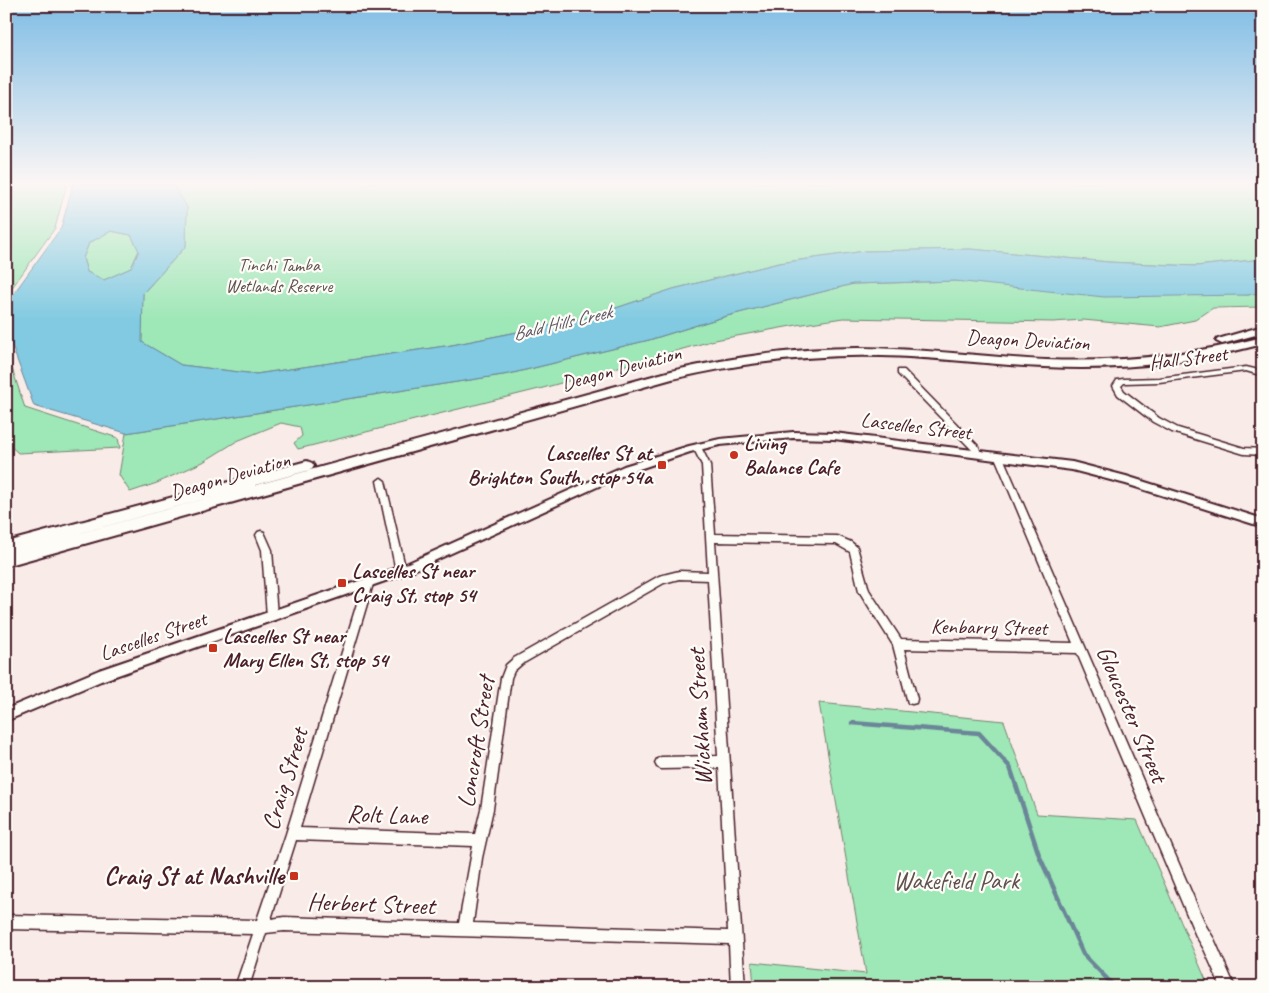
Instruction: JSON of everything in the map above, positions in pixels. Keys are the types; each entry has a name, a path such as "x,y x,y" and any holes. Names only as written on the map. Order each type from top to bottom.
{"highway":[{"name":"Deagon Deviation","path":"6,548 651,372 719,356 778,347 858,343 921,345 1034,355 1130,354 1212,343 1263,329"},
{"name":"Deagon Deviation","path":"6,560 670,375 722,364 790,354 856,351 904,352 1043,363 1118,364 1202,355 1263,340"}],"street":[{"name":"Hall Street","path":"1263,374 1246,369 1159,380 1123,381 1118,384 1118,390 1121,393 1166,426 1244,452 1263,452"},
{"path":"901,372 976,449 977,454"},
{"name":"Lascelles Street","path":"6,715 99,676 401,571 612,475 646,462 698,447 740,440 820,435 1072,466 1103,473 1263,524"},
{"name":"Wickham Street","path":"698,447 706,465 738,987"},
{"name":"Gloucester Street","path":"999,457 1201,931 1209,944 1228,987"},
{"path":"381,481 401,571"},
{"path":"261,535 267,550 272,616"},
{"path":"711,538 837,540 852,542 864,591 898,644 912,699"},
{"name":"Loncroft Street","path":"465,930 487,809 506,678 510,668 518,661 662,580 679,575 713,576"},
{"name":"Craig Street","path":"242,987 292,834 368,584"},
{"name":"Kenbarry Street","path":"898,644 1079,648"},
{"path":"661,763 724,762"},
{"name":"Rolt Lane","path":"292,834 480,840"},
{"name":"Herbert Street","path":"6,922 261,926 284,924 735,938"}],"green space":[{"path":"6,228 55,228 6,296"},
{"name":"Tinchi Tamba Wetlands Reserve","path":"186,228 1263,228 1263,259 1196,266 1109,262 970,249 865,251 779,263 673,289 583,319 452,345 256,374 181,365 141,342 143,293 186,246"},
{"path":"111,231 131,235 139,250 131,268 104,280 87,272 83,258 89,243"},
{"path":"955,281 1248,295 1263,292 1263,307 1213,308 1195,320 1160,327 1083,320 1053,322 843,318 715,340 543,388 298,449 294,443 302,436 300,427 281,423 237,441 203,462 157,483 130,492 119,475 126,433 509,374 649,340 723,317 853,284"},
{"path":"6,350 25,408 118,438 120,448 18,453 6,442"},
{"name":"Wakefield Park","path":"819,703 1004,721 1037,814 1137,820 1209,987 754,987 752,962 866,974"}],"water":[{"path":"61,228 186,228 186,246 143,293 142,342 181,365 256,374 452,345 583,319 673,289 779,263 865,251 970,249 1109,262 1196,266 1263,259 1263,292 1248,295 1104,297 955,281 853,284 723,317 649,340 509,374 126,433 34,406 12,346 9,300","holes":["111,231 131,235 139,251 131,268 104,280 87,272 83,258 89,243"]}],"waterway":[{"path":"852,723 979,733 1010,767 1039,855 1083,954 1115,987"}],"place":[{"name":"Living Balance Cafe","path":"734,455"},
{"name":"Lascelles St at Brighton South, stop 54a","path":"662,465"},
{"name":"Lascelles St near Craig St, stop 54","path":"342,583"},
{"name":"Lascelles St near Mary Ellen St, stop 54","path":"213,648"},
{"name":"Craig St at Nashville","path":"294,876"}],"water label":[{"name":"Bald Hills Creek","path":"562,323"}]}
